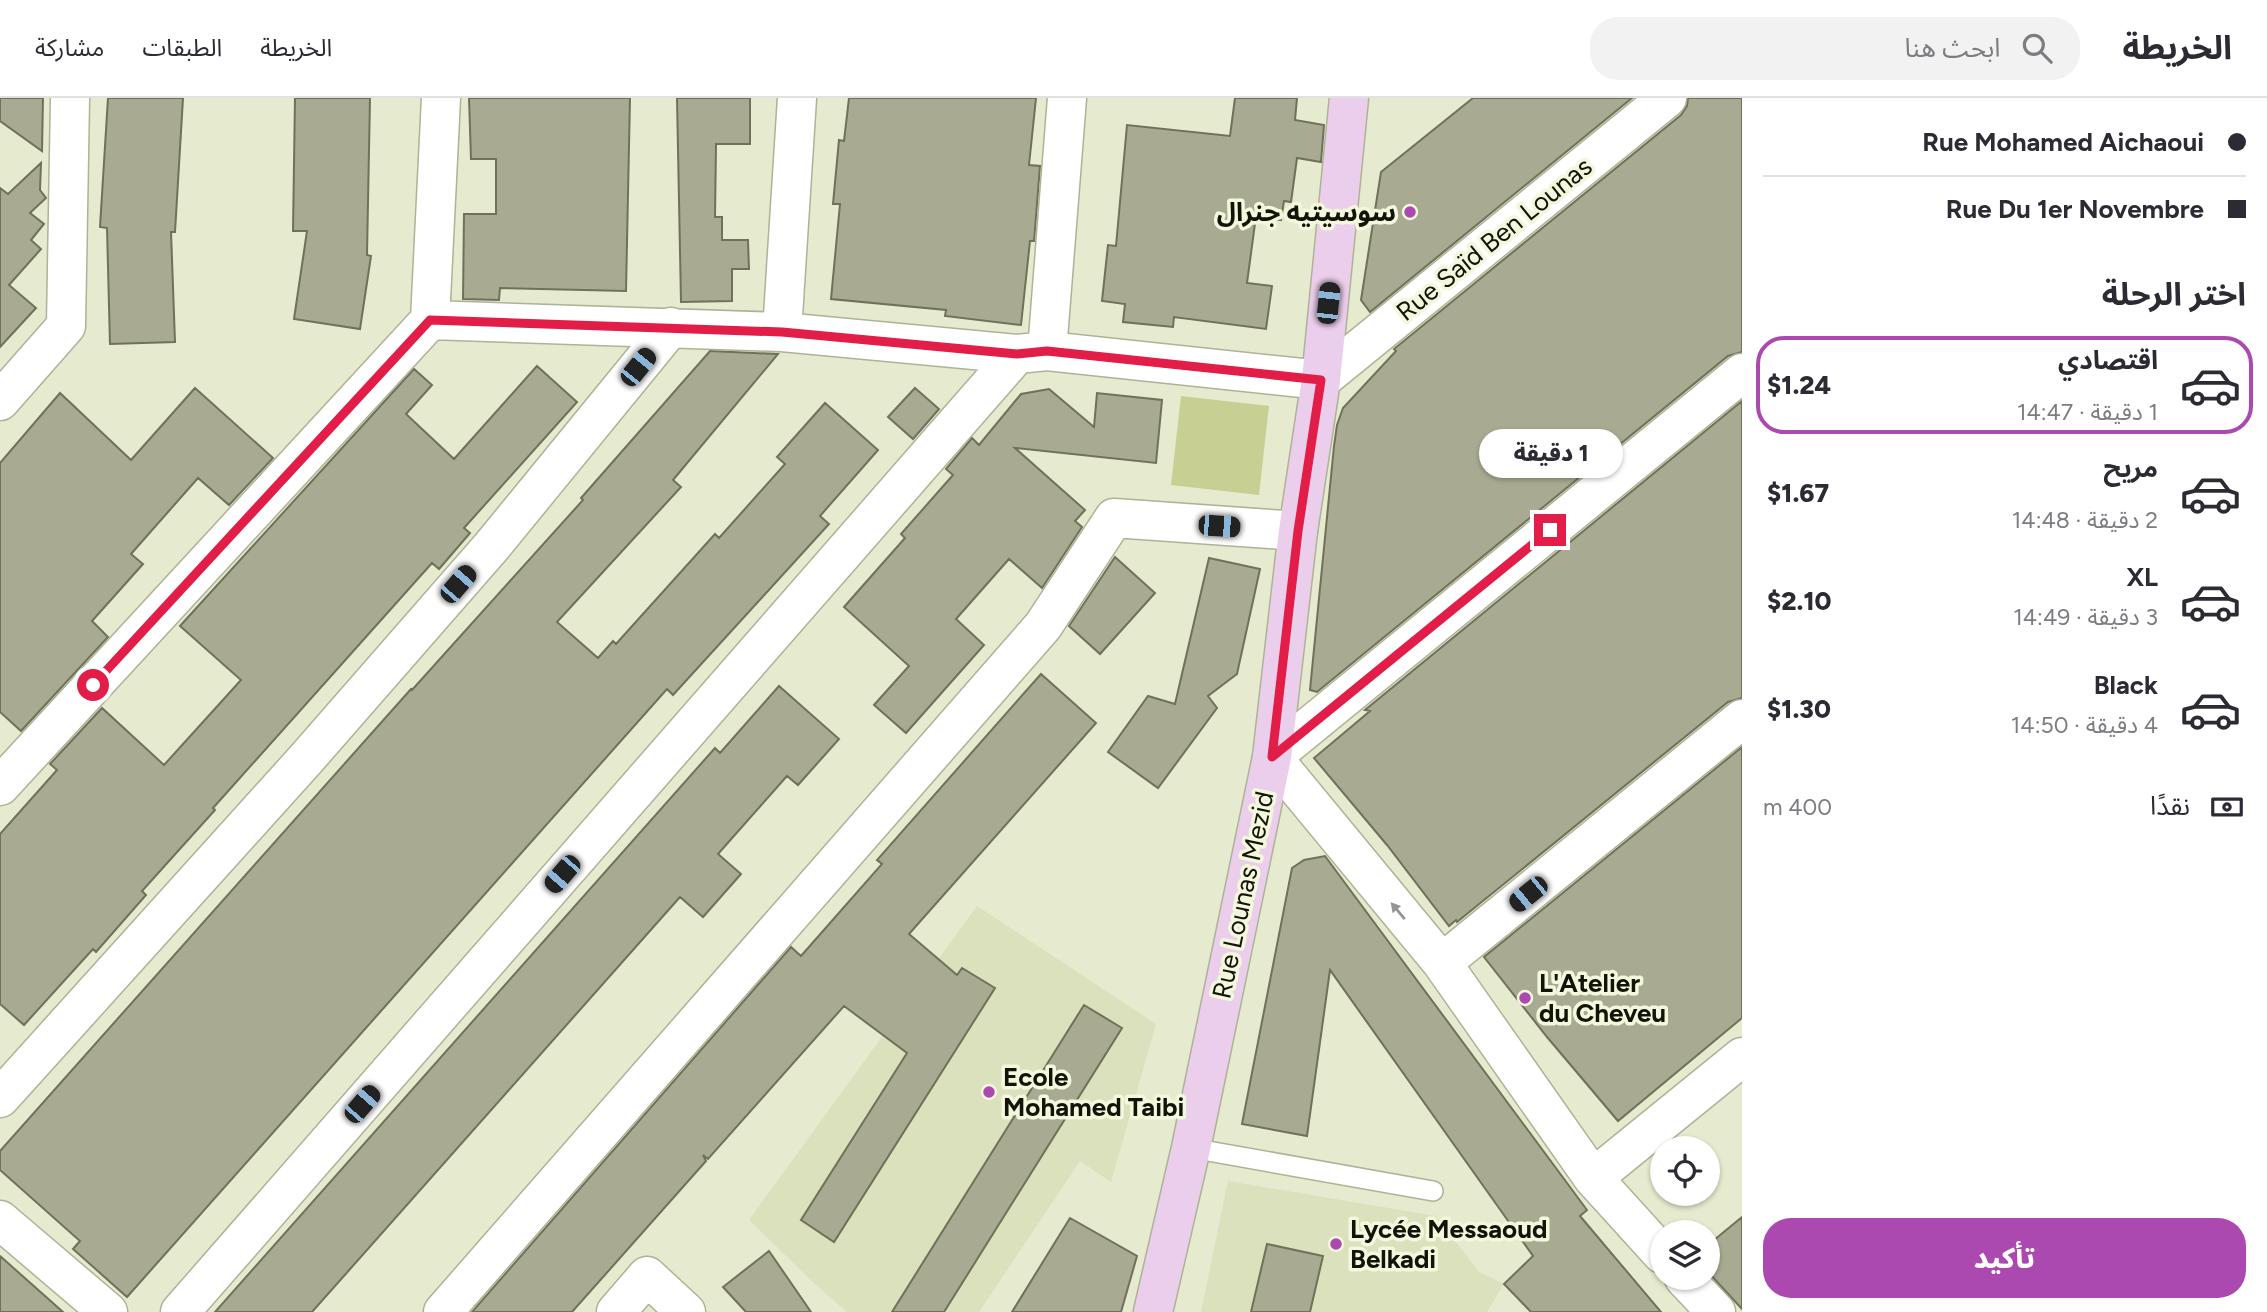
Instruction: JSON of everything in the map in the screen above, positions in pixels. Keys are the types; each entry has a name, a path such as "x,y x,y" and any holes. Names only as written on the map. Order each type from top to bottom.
{"street":[{"path":"0,401 66,326 69,98"},
{"path":"0,786 430,320 441,98"},
{"path":"782,332 797,98"},
{"path":"180,1312 1032,352 1067,98"},
{"name":"Rue Lounas Mezid","path":"1153,1312 1191,1148 1272,757 1298,531 1321,380 1349,98"},
{"name":"Rue Saïd Ben Lounas","path":"1321,380 1667,98"},
{"path":"430,320 782,332 1032,352 1321,380"},
{"path":"0,1098 306,759 492,546 671,327"},
{"path":"1650,1241 1593,1178 1442,963 1272,757 1742,373"},
{"path":"443,1312 1043,626 1114,518 1298,531"},
{"path":"1442,963 1742,719"},
{"path":"1593,1178 1742,1057"},
{"path":"0,1220 108,1312"},
{"path":"616,1312 647,1276 686,1312"},
{"path":"1695,1290 1716,1312"}],"lane":[{"path":"1191,1148 1433,1191"}],"shaded area":[{"name":"Ecole Mohamed Taibi","path":"977,906 1156,1024 1111,1182 1080,1161 979,1312 847,1312 749,1220"},
{"name":"Lycée Messaoud Belkadi","path":"1228,1181 1436,1216 1479,1272 1504,1284 1487,1312 1201,1312"}],"green space":[{"path":"1181,396 1269,406 1259,495 1171,485"}],"building":[{"path":"0,98 43,98 42,151 0,121"},
{"path":"108,98 183,98 175,232 171,232 175,342 110,344 107,228 100,227"},
{"path":"295,98 370,98 367,255 371,256 360,329 294,319 307,231 293,231"},
{"path":"469,98 630,98 626,291 500,288 499,300 463,299 464,214 496,214 496,159 471,159"},
{"path":"677,98 750,98 750,144 716,144 715,217 722,217 722,240 748,240 749,269 732,269 732,301 681,302"},
{"path":"849,98 1036,98 1029,165 1040,166 1034,241 1030,241 1021,325 945,316 946,310 831,299 840,204 833,204 839,140 844,141"},
{"path":"1235,98 1297,98 1295,120 1324,125 1321,162 1297,158 1291,202 1284,201 1281,220 1256,216 1247,283 1272,286 1266,329 1174,317 1173,327 1123,322 1125,304 1102,301 1108,245 1116,246 1127,125 1230,136"},
{"path":"1473,98 1632,98 1370,312 1361,300 1381,172"},
{"path":"1688,98 1742,98 1742,352 1728,356 1317,692 1310,690 1334,446 1343,408 1396,351 1394,349 1681,115 1687,106"},
{"path":"41,163 40,190 46,198 30,213 44,224 31,240 41,249 9,285 36,308 0,347 0,188 8,194"},
{"path":"710,351 778,354 673,480 681,487 557,622 598,658 613,641 616,644 715,534 719,538 785,464 777,457 825,403 878,450 820,516 829,524 673,695 667,689 127,1297 73,1249 80,1241 0,1170 0,1151 583,500 581,498"},
{"path":"537,366 577,402 464,528 470,533 439,569 432,563 213,808 215,810 142,891 146,895 96,952 93,949 24,1025 0,1004 0,834 57,770 50,764 102,708 164,765 241,680 180,626 414,369 432,385 406,414 454,459"},
{"path":"195,388 273,458 229,505 198,478 131,554 143,564 92,621 108,637 21,731 0,712 0,463 60,393 131,460"},
{"path":"915,388 939,409 913,439 888,417"},
{"path":"1049,389 1094,427 1097,393 1162,400 1156,463 1015,448 1085,510 1075,521 1082,527 1042,588 1009,559 956,619 984,645 906,733 874,705 909,666 844,607 905,538 901,534 953,475 946,469 972,438 979,445 1021,394"},
{"path":"1742,401 1742,698 1728,702 1449,926 1387,845 1314,758 1370,711 1365,710"},
{"path":"1115,557 1155,593 1100,654 1069,626"},
{"path":"1209,558 1260,569 1237,674 1208,696 1217,708 1158,788 1108,752 1148,696 1175,704"},
{"path":"1041,674 1096,723 909,934 957,975 962,968 995,988 834,1242 801,1220 907,1053 844,1006 708,1159 703,1155 706,1161 572,1312 472,1312 791,947 801,956 882,864 877,860"},
{"path":"779,686 839,739 798,785 787,776 718,854 741,874 703,917 680,897 312,1312 215,1312 715,748 720,753"},
{"path":"1742,747 1742,1018 1618,1121 1484,957"},
{"path":"1325,856 1587,1210 1580,1216 1661,1312 1531,1312 1504,1284 1533,1256 1330,970 1307,1136 1242,1124 1292,868 1304,860"},
{"path":"1084,1005 1122,1028 944,1312 892,1312"},
{"path":"1742,1217 1742,1309 1720,1285 1720,1235"},
{"path":"1070,1218 1137,1256 1121,1312 1012,1312"},
{"path":"1267,1244 1323,1256 1310,1312 1251,1312"},
{"path":"769,1251 811,1312 746,1312 723,1287"},
{"path":"0,1256 63,1312 0,1312"}],"place":[{"name":"سوسيتيه جنرال","path":"1410,212"},
{"name":"L'Atelier du Cheveu","path":"1525,998"},
{"name":"Ecole Mohamed Taibi","path":"989,1092"},
{"name":"Lycée Messaoud Belkadi","path":"1336,1244"}],"route":[{"path":"93,685 430,320 782,332 1017,354 1047,351 1321,380 1298,531 1272,757 1550,530"}]}
